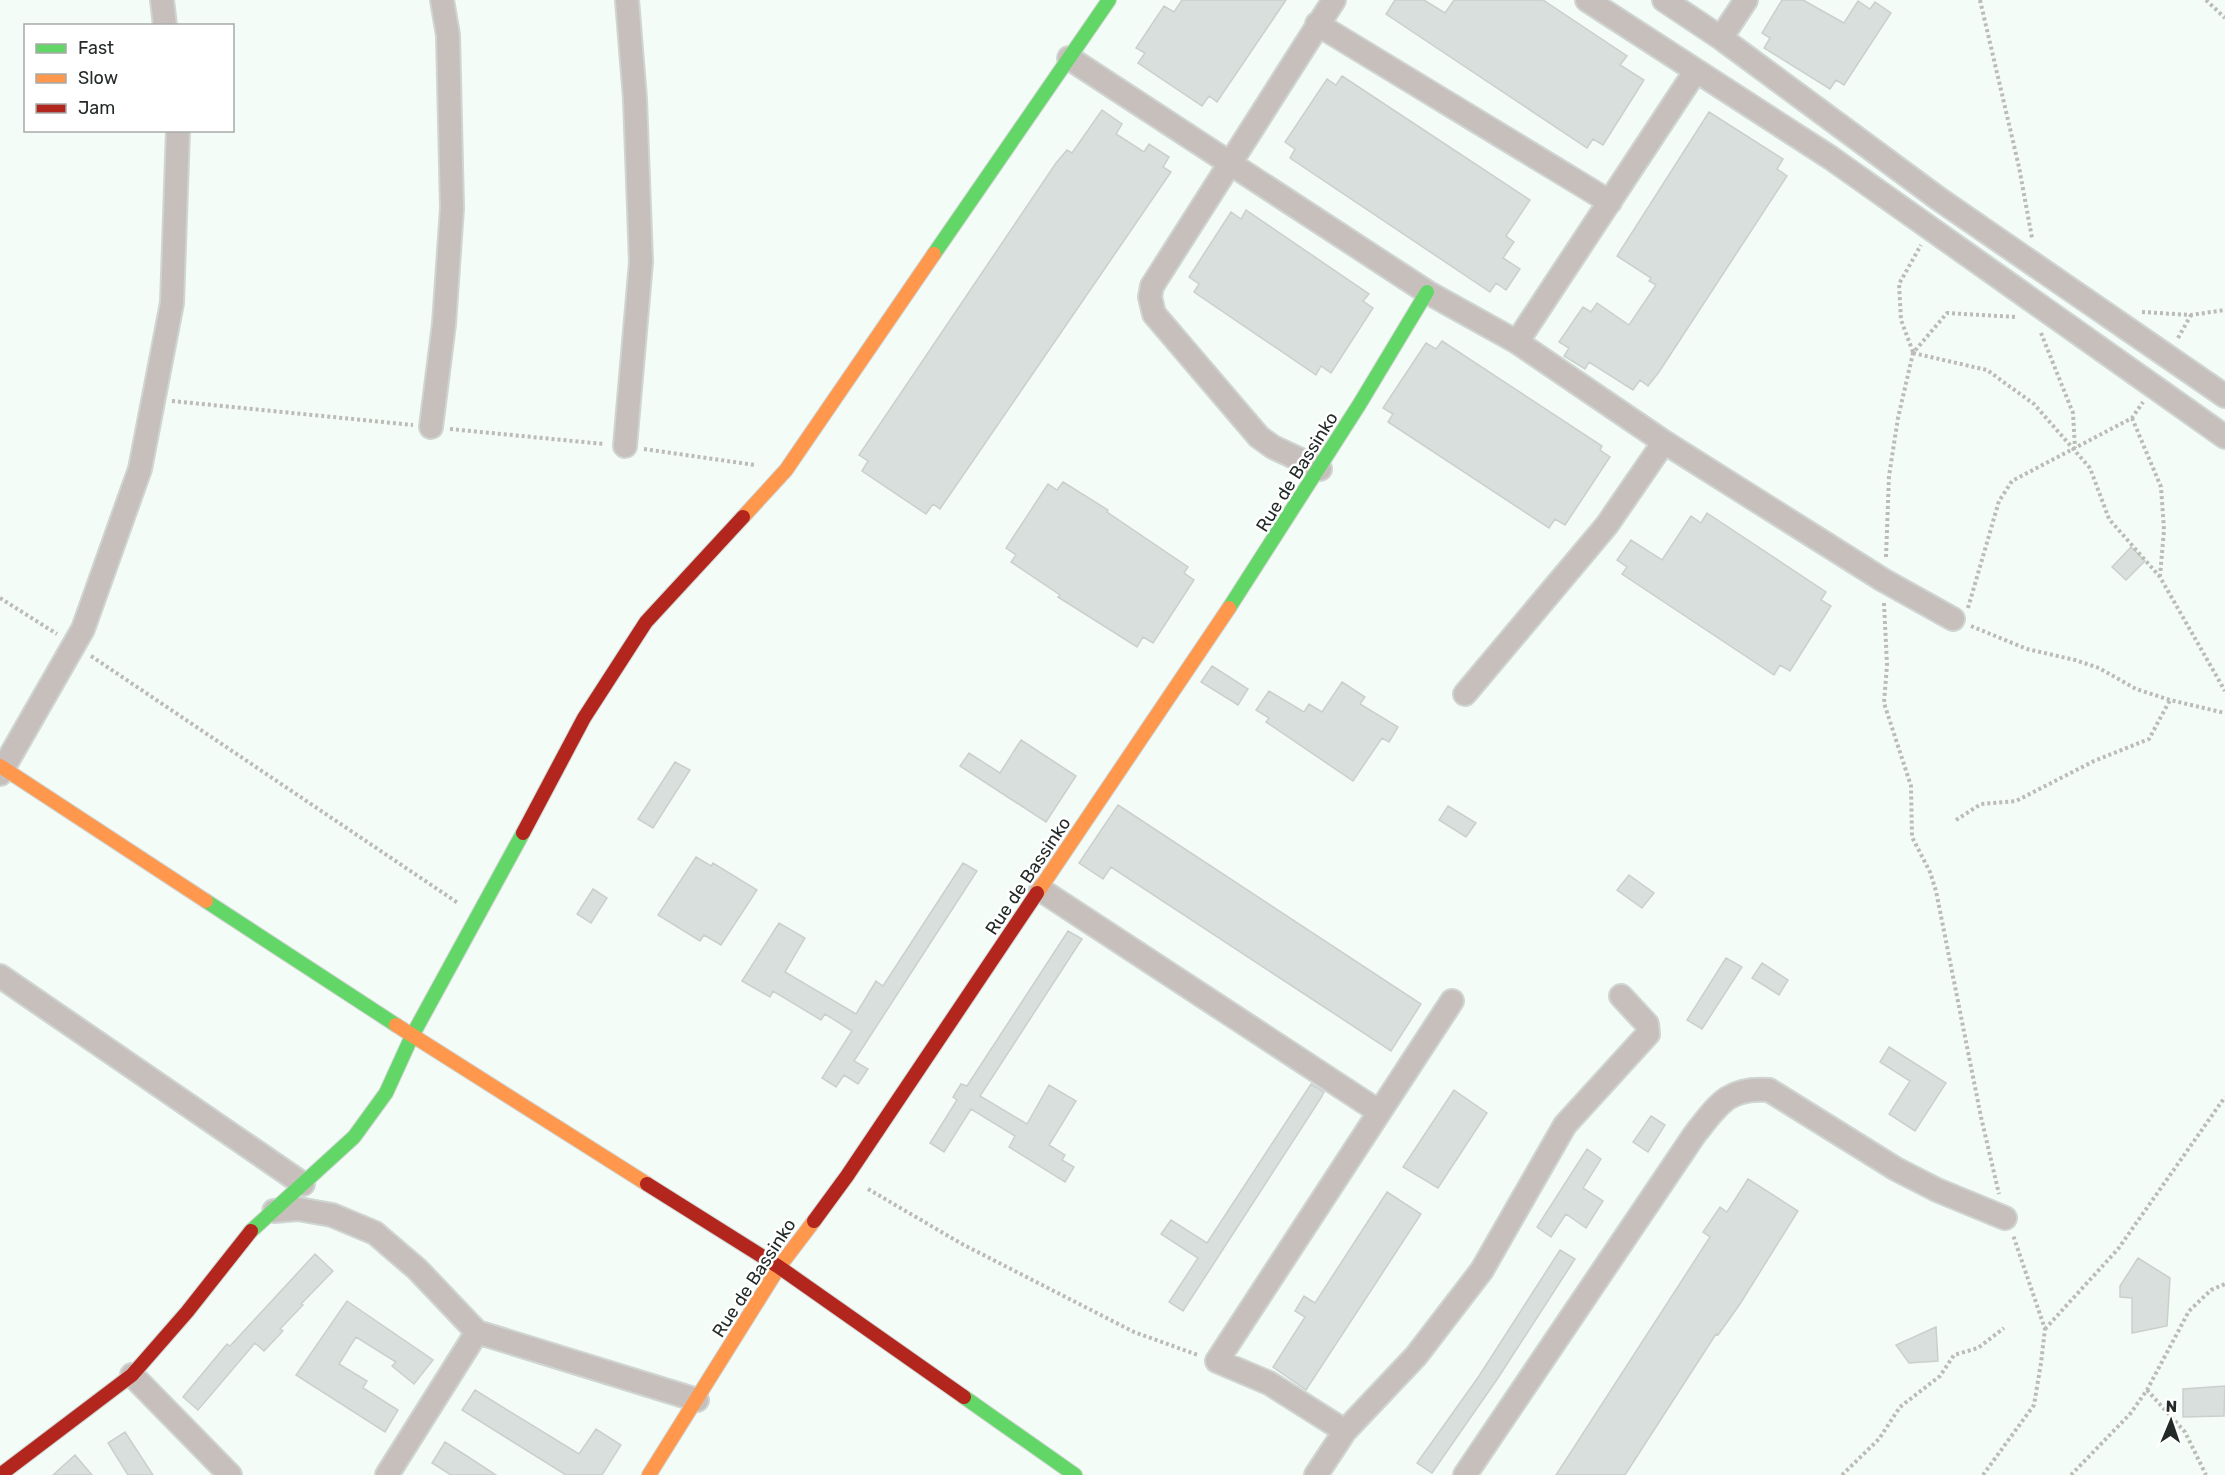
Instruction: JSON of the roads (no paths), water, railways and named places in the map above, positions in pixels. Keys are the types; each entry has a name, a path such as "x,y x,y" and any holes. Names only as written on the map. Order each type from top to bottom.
{"street":[{"path":"162,0 165,24"},
{"path":"431,427 444,324 452,208 448,35 442,0"},
{"path":"625,446 641,262 635,99 627,0"},
{"path":"0,1475 132,1375 187,1312 244,1237 354,1137 386,1093 412,1036 479,916 584,718 646,622 786,470 1109,0"},
{"path":"1320,469 1273,447 1259,437 1154,314 1150,297 1152,286 1334,0"},
{"path":"1587,0 1831,158 1929,230 2225,437"},
{"path":"1664,0 1721,38 1939,199 2225,396"},
{"path":"1721,38 1746,0"},
{"path":"1317,24 1610,202"},
{"path":"1069,58 1428,292 1517,342 1664,442 1883,580 1959,621"},
{"path":"1517,342 1695,72"},
{"path":"177,132 172,303 140,469 83,629 1,769 412,1036 779,1267 1075,1475"},
{"name":"Rue de Bassinko","path":"649,1475 779,1267 847,1176 1256,570 1428,292"},
{"path":"1465,694 1607,525 1664,442"},
{"path":"1041,890 1378,1111"},
{"path":"0,976 303,1184"},
{"path":"1316,1475 1345,1431 1416,1356 1482,1270 1543,1158 1565,1125 1648,1034 1647,1024 1621,996"},
{"path":"1345,1431 1269,1383 1217,1361 1452,1000"},
{"path":"1465,1475 1695,1134 1722,1101 1734,1093 1750,1089 1769,1090 1896,1169 1937,1190 2005,1218"},
{"path":"274,1210 298,1209 332,1215 375,1233 417,1269 477,1332 697,1400"},
{"path":"387,1475 477,1332"},
{"path":"132,1375 230,1475"}]}
